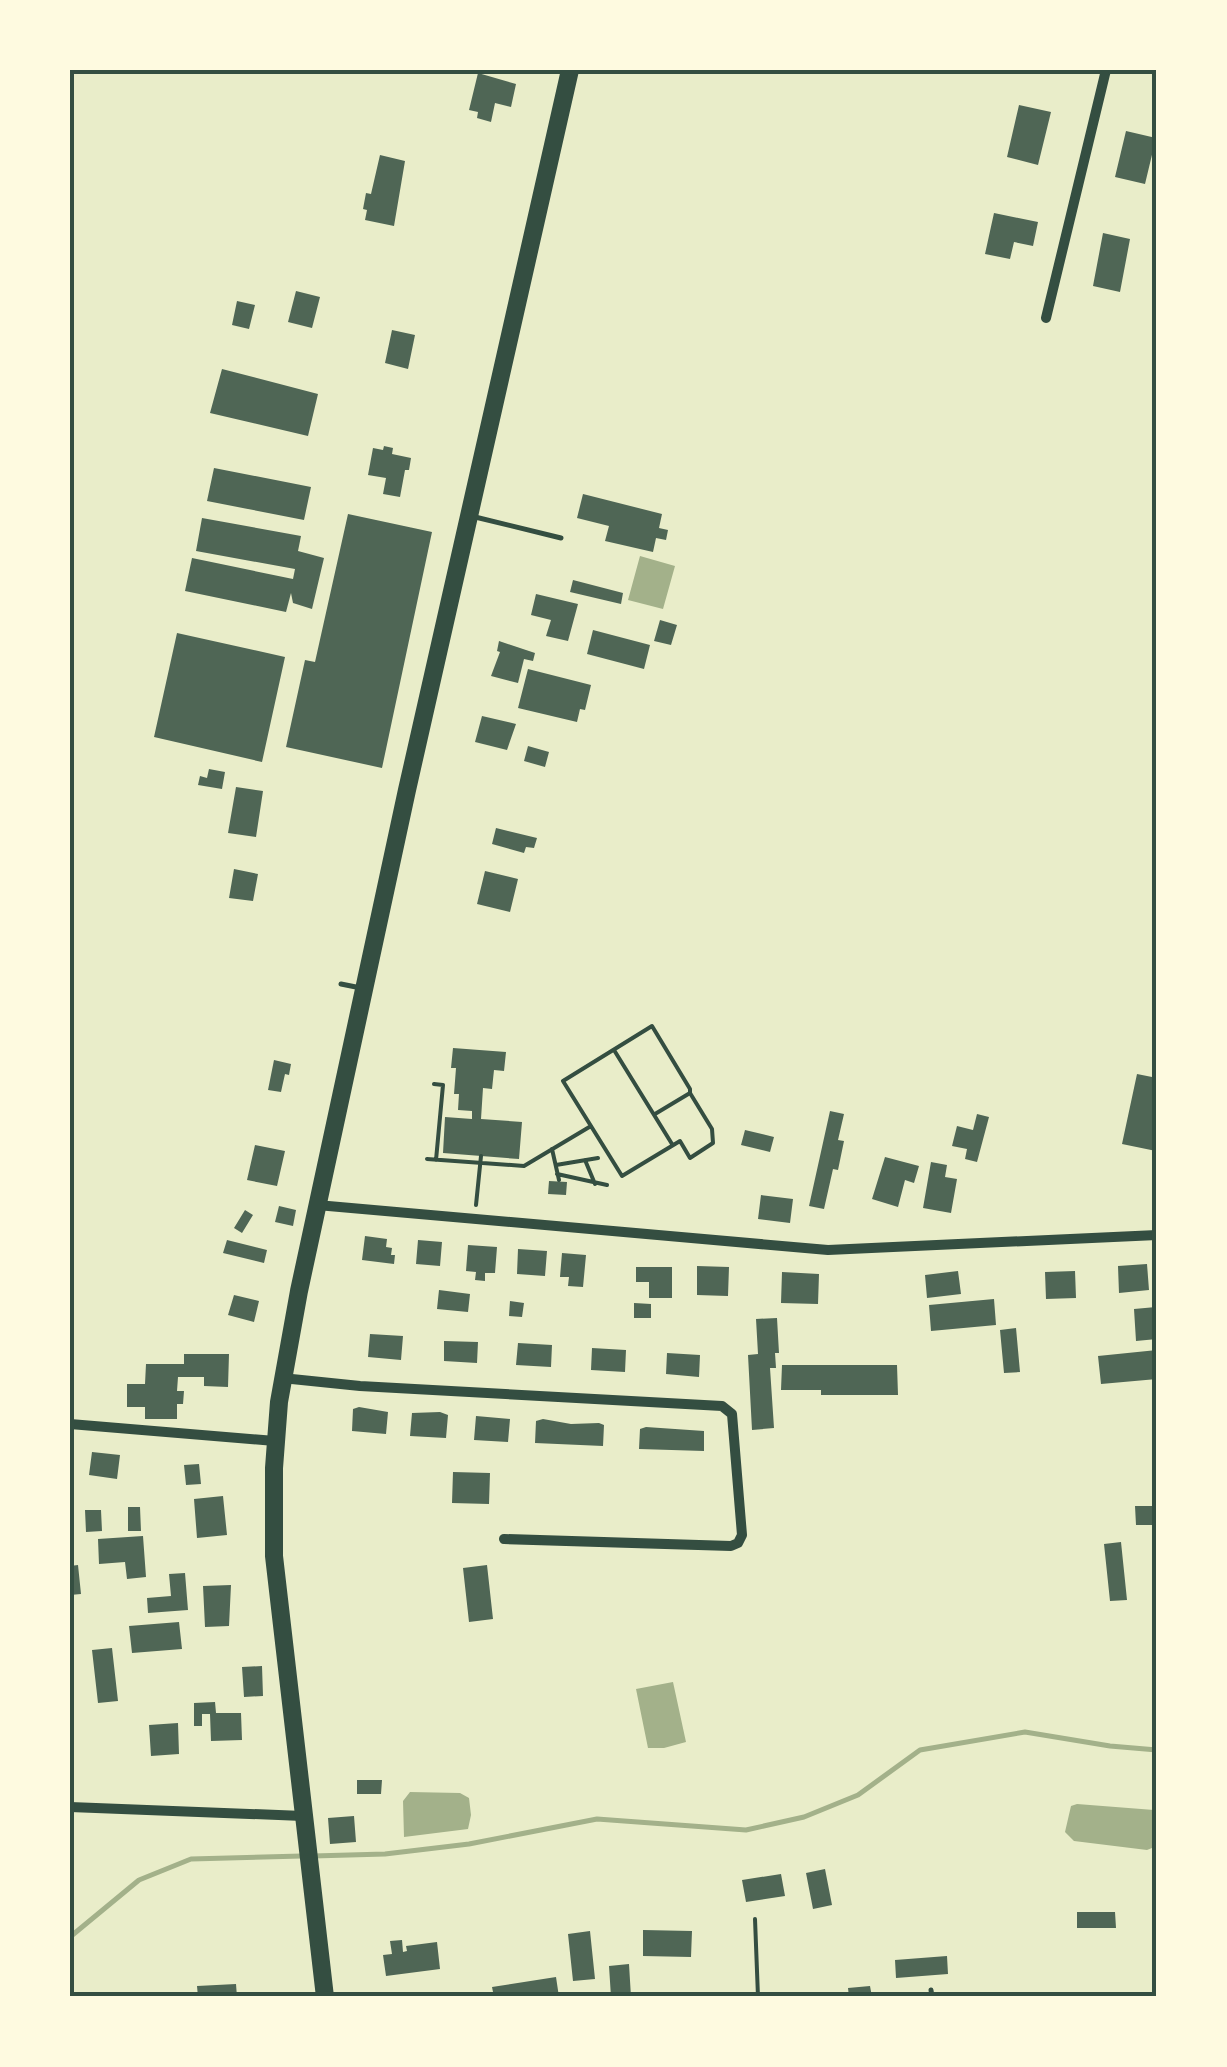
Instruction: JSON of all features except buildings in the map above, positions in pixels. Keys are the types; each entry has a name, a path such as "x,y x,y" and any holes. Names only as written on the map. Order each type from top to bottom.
{"main road":[{"path":"325,1997 275,1570 275,1441 282,1378 364,988 570,70"}],"street":[{"path":"1046,318 1106,70"},
{"path":"318,1205 828,1250 1157,1235"},
{"path":"282,1378 360,1386 722,1406 732,1414 742,1534 738,1543 731,1546 504,1538"},
{"path":"70,1424 275,1441"},
{"path":"70,1807 303,1816"}],"lane":[{"path":"468,516 561,538"},
{"path":"342,984 364,988"}],"path":[{"path":"652,1026 712,1129 714,1144 690,1158 680,1141 622,1176 563,1081 614,1050 652,1026"},
{"path":"614,1050 673,1145"},
{"path":"434,1084 443,1085 436,1160"},
{"path":"655,1114 690,1093"},
{"path":"428,1159 524,1166 591,1126"},
{"path":"552,1149 558,1177 607,1185"},
{"path":"476,1210 480,1156"},
{"path":"556,1165 598,1158"},
{"path":"585,1160 594,1184"},
{"path":"755,1919 758,1997"}],"shaded area":[{"path":"640,556 675,566 663,609 628,600"},
{"path":"673,1682 686,1742 648,1748 636,1689"},
{"path":"410,1792 460,1793 469,1798 468,1829 404,1837 403,1801"},
{"path":"1071,1806 1154,1810 1157,1846 1147,1850 1074,1841 1065,1832"}],"waterway":[{"path":"313,1856 385,1854 469,1844 597,1819 746,1830 804,1817 858,1795 920,1750 1025,1732 1157,1750"},
{"path":"70,1937 139,1880 191,1859 302,1856"}]}
